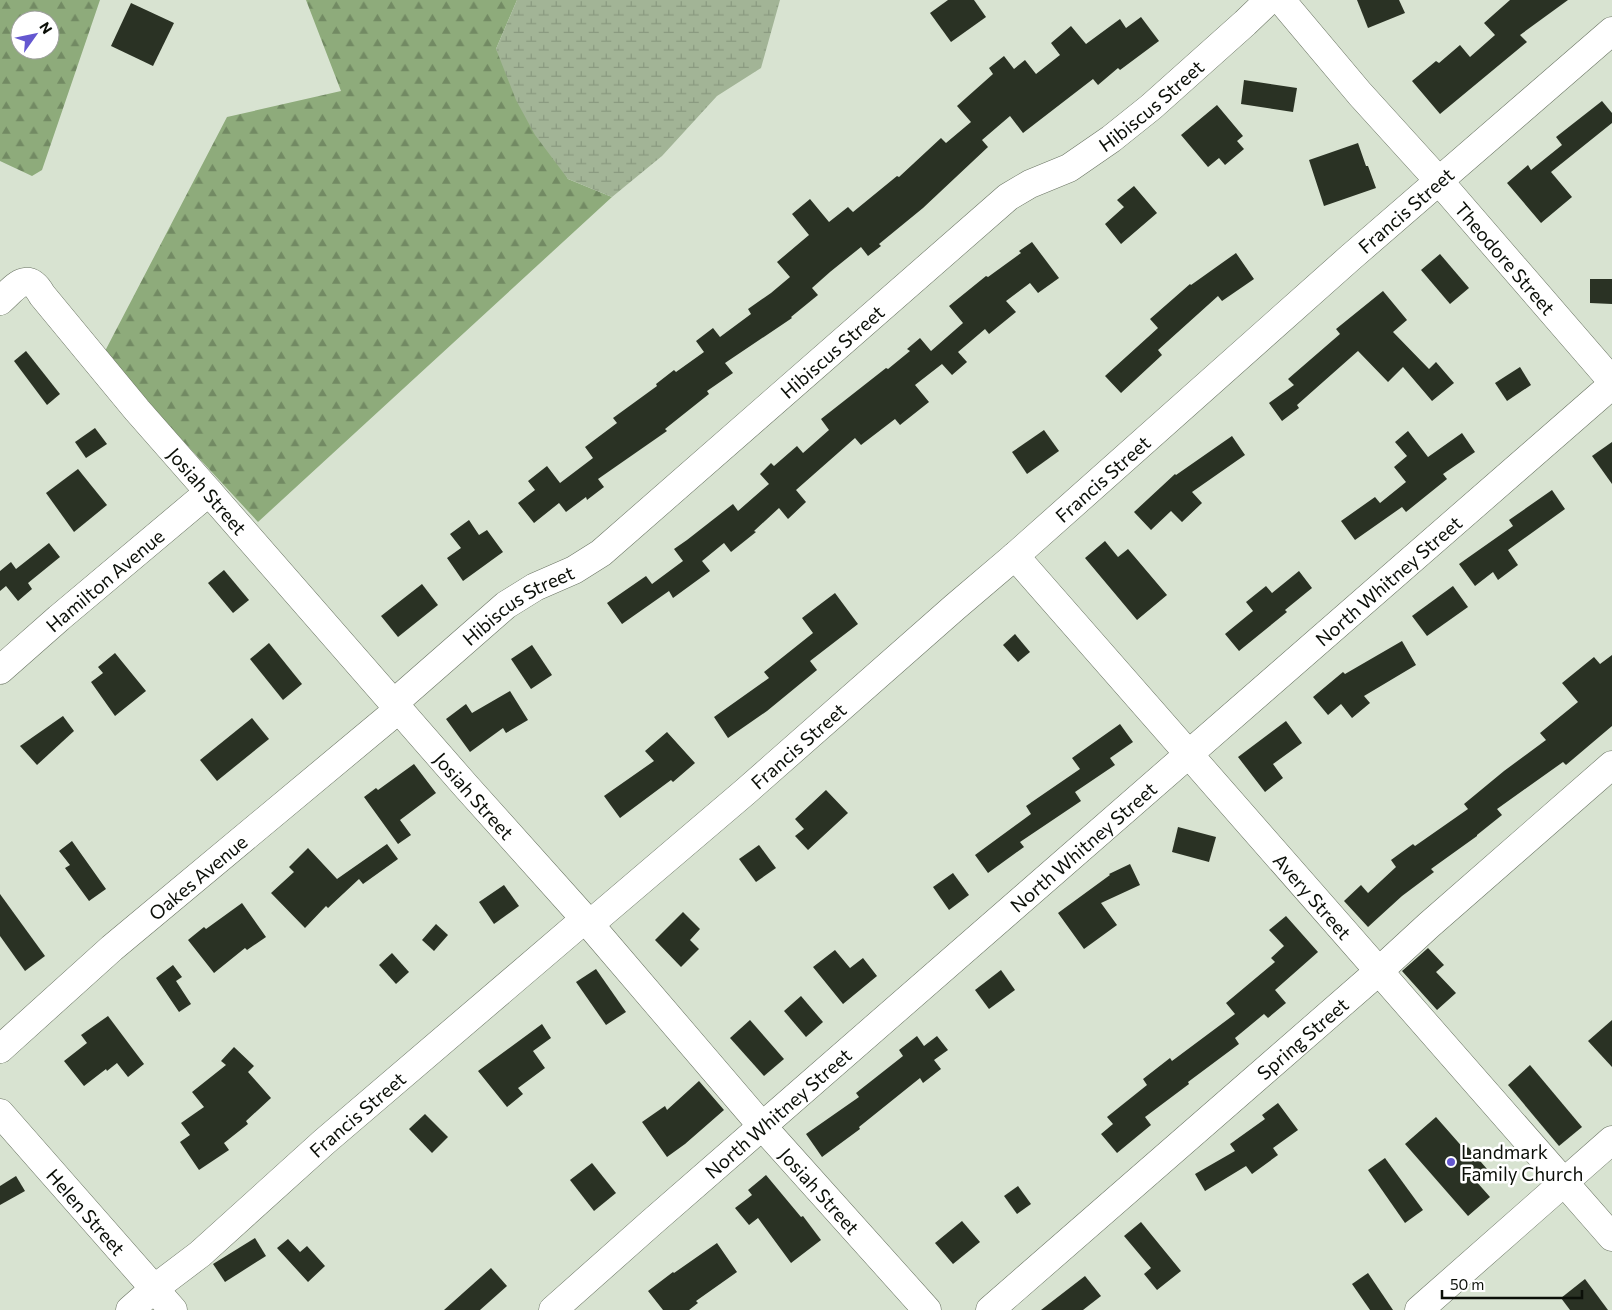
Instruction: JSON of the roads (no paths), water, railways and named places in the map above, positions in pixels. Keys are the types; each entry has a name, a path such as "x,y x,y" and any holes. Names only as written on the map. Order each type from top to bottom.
{"street":[{"name":"Hibiscus Street","path":"396,706 506,605 535,587 574,570 600,553 1008,197 1030,184 1069,168 1111,139 1151,107 1269,0"},
{"name":"Theodore Street","path":"1281,0 1360,94 1439,181 1612,381"},
{"name":"Francis Street","path":"130,1310 155,1288 200,1254 324,1142 745,792 1015,556 1208,383 1612,31"},
{"name":"Josiah Street","path":"0,301 8,294 12,287 25,282 31,283 38,288 42,296 137,410 588,922 762,1126 927,1310"},
{"name":"North Whitney Street","path":"553,1310 1520,463 1612,385"},
{"name":"Hamilton Avenue","path":"0,670 209,492"},
{"name":"Avery Street","path":"1015,556 1612,1237"},
{"name":"Oakes Avenue","path":"0,1049 112,948 396,706"},
{"name":"Spring Street","path":"990,1310 1612,765"},
{"name":"Helen Street","path":"0,1113 173,1310"},
{"path":"1419,1310 1612,1140"}],"place":[{"name":"Landmark Family Church","path":"1451,1162"}]}
